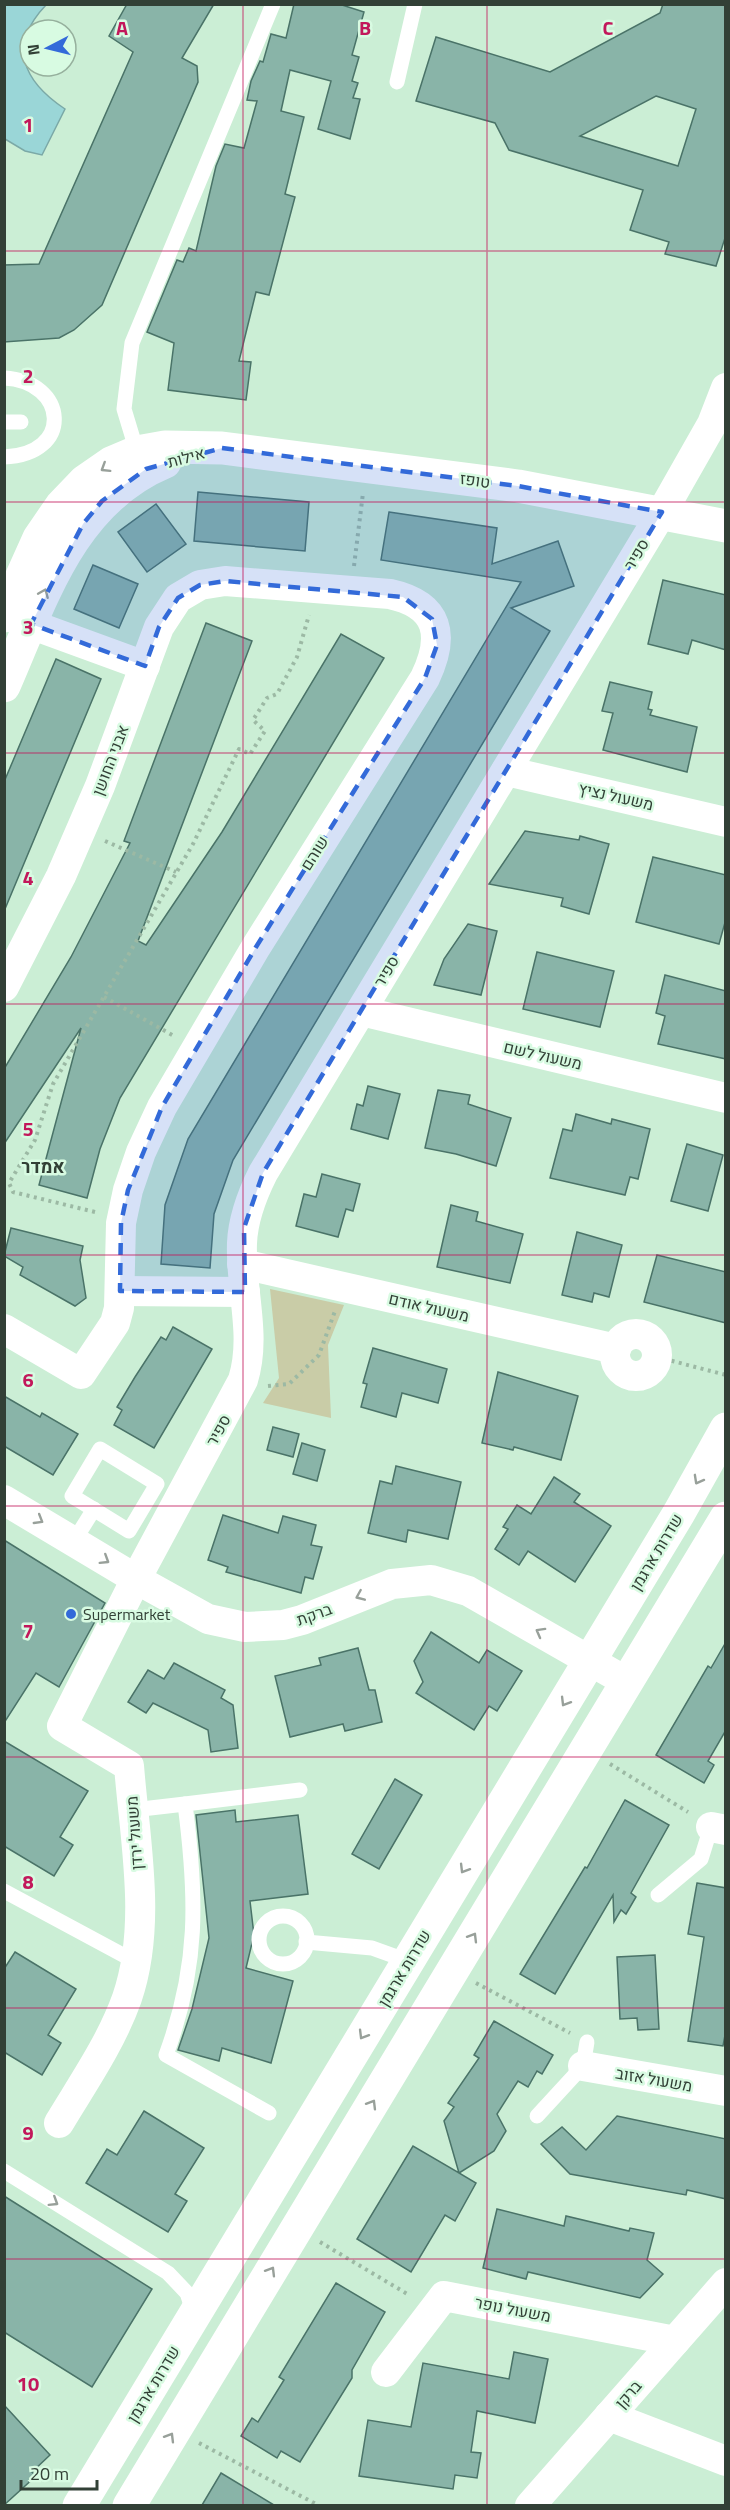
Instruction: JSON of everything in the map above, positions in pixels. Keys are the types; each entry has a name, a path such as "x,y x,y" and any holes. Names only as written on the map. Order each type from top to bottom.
{"street":[{"name":"ספיר","path":"136,1579 240,1388 249,1354 244,1278 244,1228 256,1188 662,512 712,424 726,388"},
{"name":"אילות","path":"4,686 14,618 39,538 61,506 85,481 111,463 138,452 175,446 222,448"},
{"name":"אילות","path":"14,618 102,501 146,470 196,452 222,448"},
{"name":"טופז","path":"222,448 518,486 726,526"},
{"name":"שוהם","path":"120,1292 122,1218 141,1152 196,1048 277,911 425,678 434,661 438,645 437,631 425,609 403,597 314,587 225,581 200,585 189,590 168,610 159,627 145,666"},
{"path":"14,618 145,666"},
{"name":"אבני החושן","path":"4,987 39,921 81,831 145,666"},
{"name":"משעול נציץ","path":"506,771 726,822"},
{"name":"משעול לשם","path":"361,1011 726,1098"},
{"path":"4,1329 81,1374 115,1323 120,1292 244,1278"},
{"name":"משעול אודם","path":"244,1278 343,1287 616,1349 626,1336 642,1334 652,1341 657,1356"},
{"name":"שדרות ארגמן","path":"79,2505 679,1514 726,1429"},
{"name":"ברקת","path":"4,1500 208,1619 245,1627 283,1625 302,1620 379,1588 405,1581 431,1580 468,1592 627,1682"},
{"path":"129,2505 726,1518"},
{"name":"משעול ירדן","path":"59,2123 120,2016 136,1962 139,1896 129,1766 62,1726 136,1579"},
{"name":"משעול אזוב","path":"585,2054 726,2091"},
{"name":"ברקן","path":"530,2505 726,2283"},
{"name":"משעול נופר","path":"386,2372 444,2296 675,2341"},
{"path":"609,2416 726,2462"}],"lane":[{"path":"138,452 124,409 127,367 132,343 273,4"},
{"path":"397,82 415,4"},
{"path":"4,378 25,380 39,389 50,401 55,415 54,430 47,443 32,452 4,457"},
{"path":"4,422 21,422"},
{"path":"100,1449 157,1484 129,1531 94,1509 72,1496 100,1449"},
{"path":"74,1541 94,1509"},
{"path":"133,1810 300,1790"},
{"path":"184,1804 192,1867 194,1930 186,1993 166,2055 269,2113"},
{"path":"658,1895 701,1859 718,1829"},
{"path":"4,1891 136,1962"},
{"path":"306,1942 372,1948 408,1961"},
{"path":"537,2116 585,2054"},
{"path":"4,2171 168,2273 187,2293 194,2316"}],"path":[{"path":"351,591 367,466"},
{"path":"122,1218 13,1192 9,1182 35,1140 53,1084 193,844 239,749 250,754 265,731 253,720 267,698 277,694 297,657 307,629 314,587"},
{"path":"81,831 176,872"},
{"path":"104,997 196,1048"},
{"path":"240,1388 289,1384 319,1355 343,1287"},
{"path":"657,1356 726,1375"},
{"path":"586,1749 718,1829"},
{"path":"453,1970 585,2054"},
{"path":"297,2228 433,2310"},
{"path":"175,2430 318,2505"}],"highlighted area":[{"path":"222,448 518,486 662,512 263,1173 244,1228 245,1292 120,1291 121,1223 128,1190 162,1107 256,947 425,678 437,645 432,619 403,597 225,581 200,585 178,598 159,627 145,666 31,624 83,524 102,501 146,469"}],"green space":[{"path":"270,1289 344,1305 328,1345 331,1418 263,1403 279,1378"}],"water":[{"path":"4,5 46,5 36,18 18,18 18,78 32,78 39,87 65,109 42,155 25,151 5,139"}],"building":[{"path":"127,4 214,4 182,58 197,66 198,82 102,305 74,330 59,338 4,342 4,265 39,264 133,52 109,36"},
{"path":"294,4 339,4 364,12 352,55 359,57 352,81 358,83 353,98 360,99 350,139 318,129 331,81 290,70 281,111 304,117 285,194 295,197 269,295 256,292 239,361 251,362 246,400 168,390 174,343 147,332 177,260 183,262 189,248 196,251 216,166 225,144 244,148 257,101 247,100 251,81 260,61 263,62 271,34 286,38"},
{"path":"663,4 726,4 726,235 716,266 665,254 669,242 630,230 643,190 509,150 495,123 416,101 436,37 550,72 660,13","holes":["656,96 696,109 678,166 580,136"]},
{"path":"198,492 309,502 305,551 194,541"},
{"path":"156,504 186,544 147,572 118,532"},
{"path":"389,512 497,528 492,564 558,541 574,586 511,608 550,631 233,1160 214,1214 210,1268 161,1264 165,1205 188,1139 521,582 381,560"},
{"path":"93,565 138,584 119,628 74,609"},
{"path":"663,580 726,595 726,650 692,640 688,654 648,644"},
{"path":"206,623 252,641 138,941 146,945 222,832 341,634 384,658 120,1098 100,1149 87,1198 39,1185 81,1028 4,1144 4,1069 71,957 130,843 124,841"},
{"path":"56,659 101,679 5,909 4,782"},
{"path":"610,682 652,692 648,709 652,710 650,715 697,727 687,772 603,750 613,713 602,711"},
{"path":"525,831 579,840 580,836 609,844 589,914 561,906 563,898 489,884"},
{"path":"653,857 726,875 726,919 719,944 636,922"},
{"path":"468,924 497,931 481,995 434,985 444,959"},
{"path":"537,952 614,971 600,1027 523,1009"},
{"path":"665,975 726,991 726,1059 658,1044 665,1016 656,1013"},
{"path":"368,1086 400,1094 388,1139 351,1129 357,1104 363,1106"},
{"path":"438,1090 470,1095 468,1104 511,1118 496,1166 456,1154 425,1148"},
{"path":"576,1114 611,1124 612,1119 650,1129 638,1179 630,1177 625,1195 550,1178 563,1129 572,1131"},
{"path":"687,1144 723,1155 708,1211 671,1201"},
{"path":"322,1174 360,1184 353,1211 346,1209 338,1237 296,1226 304,1194 316,1197"},
{"path":"451,1205 478,1212 476,1221 523,1234 510,1283 437,1267"},
{"path":"11,1228 83,1246 80,1260 86,1298 75,1306 20,1275 23,1267 4,1256"},
{"path":"577,1232 622,1245 609,1297 594,1293 592,1302 562,1295"},
{"path":"657,1255 726,1272 726,1323 644,1302"},
{"path":"173,1327 212,1349 154,1448 114,1425 122,1410 117,1407 135,1377 161,1337 166,1340"},
{"path":"373,1348 447,1369 438,1403 402,1393 396,1417 361,1407 367,1384 363,1383"},
{"path":"498,1372 578,1396 561,1460 514,1447 513,1450 482,1443"},
{"path":"4,1396 40,1417 42,1413 78,1434 53,1475 4,1446"},
{"path":"273,1427 299,1434 293,1457 267,1450"},
{"path":"302,1443 325,1450 317,1481 293,1474"},
{"path":"396,1466 461,1482 448,1539 408,1530 406,1542 368,1533 380,1481 392,1484"},
{"path":"554,1477 580,1494 574,1502 611,1526 575,1582 528,1551 519,1565 495,1549 508,1529 503,1527 517,1505 531,1514"},
{"path":"223,1515 278,1533 283,1516 316,1525 311,1545 322,1547 313,1579 305,1577 301,1593 226,1572 228,1567 208,1560"},
{"path":"4,1540 105,1603 59,1687 36,1673 4,1723"},
{"path":"431,1632 479,1663 487,1650 522,1671 497,1711 489,1706 474,1730 416,1693 423,1682 414,1661"},
{"path":"726,1642 726,1730 708,1761 714,1765 704,1783 656,1755 708,1666 711,1668"},
{"path":"358,1648 369,1690 375,1690 382,1722 345,1731 343,1724 290,1737 275,1676 321,1665 319,1658"},
{"path":"174,1663 225,1690 221,1698 233,1705 238,1748 211,1752 208,1730 153,1703 146,1713 128,1702 148,1670 164,1679"},
{"path":"4,1741 88,1791 60,1837 73,1845 54,1876 4,1846"},
{"path":"395,1779 422,1795 379,1869 352,1854"},
{"path":"625,1800 669,1825 631,1893 636,1897 626,1914 621,1910 614,1922 613,1895 555,1994 520,1974 585,1867 587,1868"},
{"path":"235,1810 236,1822 298,1815 308,1894 250,1901 254,1935 246,1968 293,1981 271,2063 222,2048 219,2061 178,2050 192,2009 209,1938 196,1815"},
{"path":"697,1883 726,1888 726,2030 723,2046 688,2041 704,1937 688,1934"},
{"path":"15,1952 76,1989 48,2035 61,2043 42,2075 4,2052 4,1969"},
{"path":"655,1955 659,2029 638,2030 637,2018 620,2019 617,1957"},
{"path":"494,2021 553,2055 542,2074 537,2071 528,2087 518,2081 497,2114 506,2131 494,2151 459,2173 444,2121 454,2107 448,2103 479,2058 474,2055"},
{"path":"144,2111 204,2148 175,2194 187,2201 168,2232 86,2183 107,2149 117,2155"},
{"path":"617,2116 726,2139 726,2199 687,2190 686,2195 570,2174 541,2144 562,2127 586,2150"},
{"path":"413,2146 476,2183 455,2221 445,2215 411,2272 357,2239"},
{"path":"4,2196 152,2289 92,2387 4,2332"},
{"path":"497,2209 564,2226 566,2216 629,2231 630,2228 654,2233 647,2260 663,2274 640,2298 528,2272 526,2279 483,2268"},
{"path":"336,2283 385,2312 352,2370 352,2378 300,2462 281,2451 277,2458 241,2436 252,2418 258,2422 284,2380 279,2377"},
{"path":"514,2352 548,2359 535,2423 477,2411 471,2452 481,2453 477,2478 455,2475 453,2489 359,2476 368,2420 411,2427 423,2363 509,2379"},
{"path":"4,2405 50,2455 32,2472 36,2476 4,2505"},
{"path":"221,2473 274,2505 202,2505"}],"place":[{"name":"Supermarket","path":"71,1614"}],"district":[{"name":"אמדר","path":"43,1167"}]}
